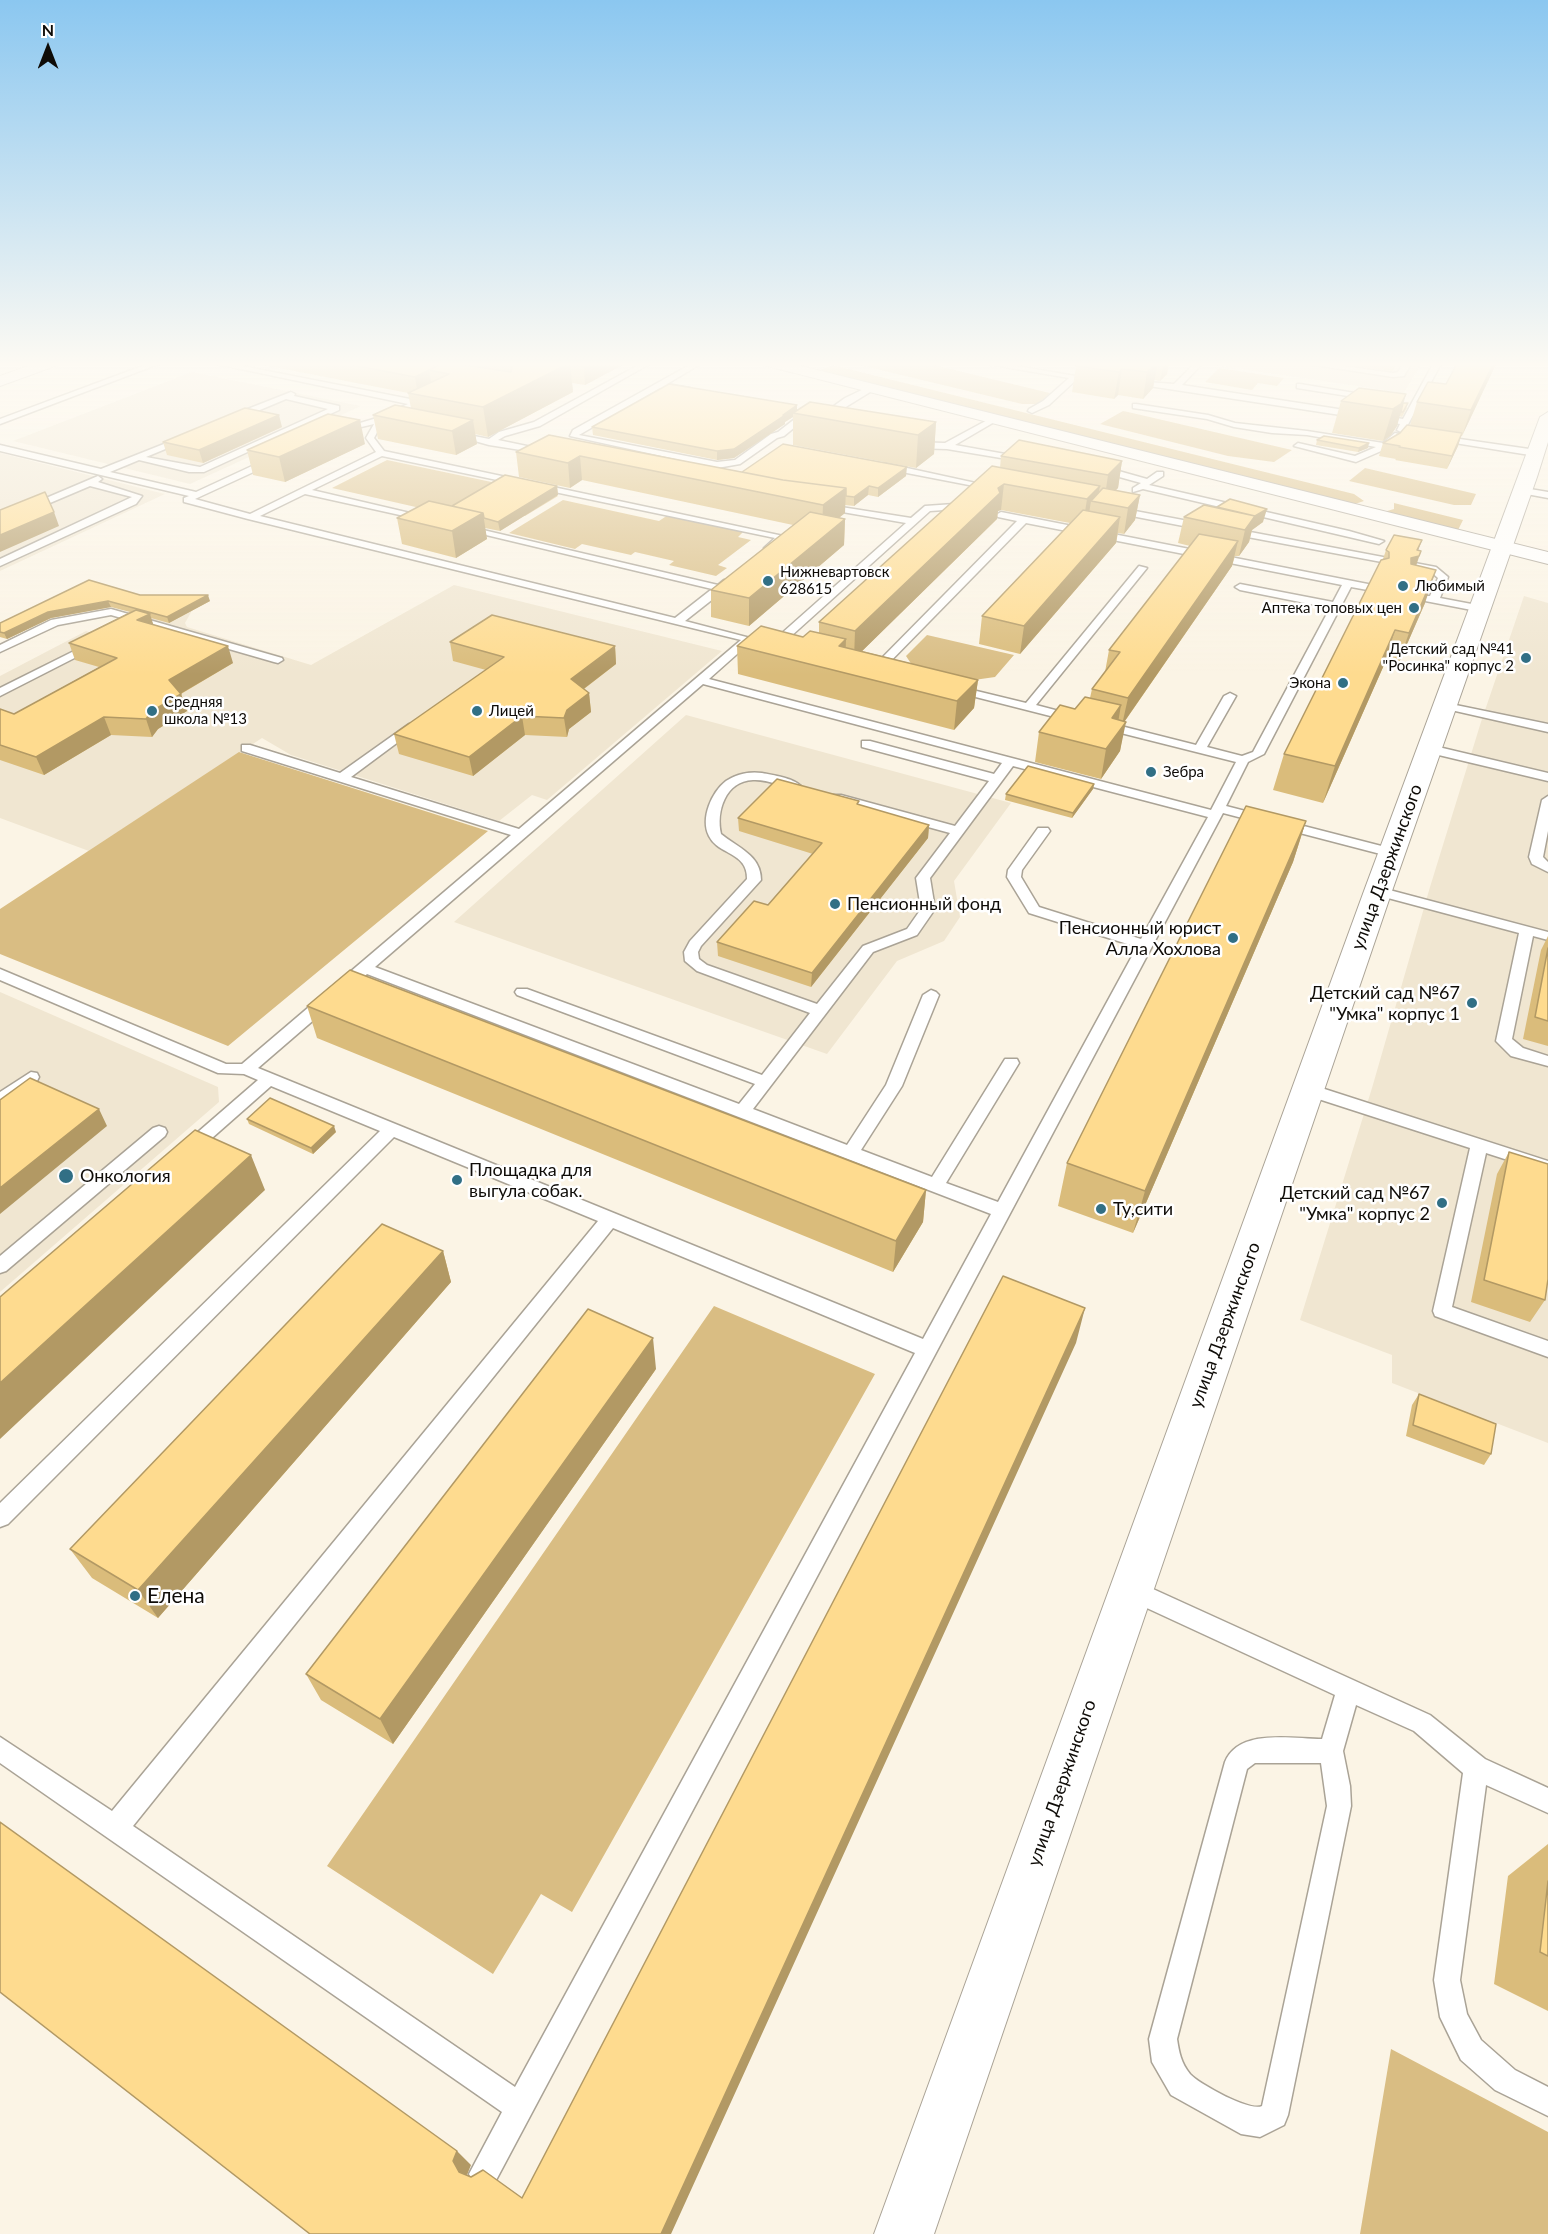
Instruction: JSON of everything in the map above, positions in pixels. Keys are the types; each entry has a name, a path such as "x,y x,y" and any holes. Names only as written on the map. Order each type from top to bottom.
{"street":[{"path":"1179,466 1340,507 1509,532 1548,558"},
{"name":"улица Дзержинского","path":"904,2234 1130,1589 1532,466"},
{"path":"1340,507 1366,510 1380,506 1378,499 1369,494"}],"lane":[{"path":"77,466 197,495"},
{"path":"0,517 28,509 90,483 119,466"},
{"path":"174,466 201,470 209,466"},
{"path":"259,466 187,500 780,647 928,508"},
{"path":"251,517 354,466"},
{"path":"444,466 783,537 765,551"},
{"path":"881,466 985,486 956,507"},
{"path":"1108,471 1212,504 1300,520 1379,541"},
{"path":"1124,504 1145,484 1160,474"},
{"path":"0,563 133,502 138,496 90,483"},
{"path":"304,491 436,522"},
{"path":"1524,491 1548,495"},
{"path":"1107,508 1124,504 1211,528"},
{"path":"818,505 853,509 913,522"},
{"path":"853,509 956,507 970,509"},
{"path":"1001,515 1373,588"},
{"path":"876,670 1024,520"},
{"path":"457,527 720,588"},
{"path":"1223,530 1432,569 1443,577 1434,600"},
{"path":"1029,707 1142,568"},
{"path":"677,622 738,573"},
{"path":"941,686 1243,760 1257,754 1348,583"},
{"path":"1240,586 1336,606"},
{"path":"1415,596 1482,609"},
{"path":"0,649 64,620 111,612 278,660"},
{"path":"120,630 140,620"},
{"path":"246,1069 749,639"},
{"path":"0,693 100,641"},
{"path":"701,680 1010,761 1392,853"},
{"path":"1200,749 1230,696"},
{"path":"1446,706 1548,728"},
{"path":"341,778 425,717"},
{"path":"866,744 996,779"},
{"path":"246,748 521,834"},
{"path":"1430,749 1548,777"},
{"path":"484,2175 1243,760"},
{"path":"742,1112 868,949 912,932 928,909 923,878 1010,761"},
{"path":"820,1011 702,968 692,962 691,952 754,880 756,873 749,860 715,836 713,811 718,798 735,780 760,776 958,831"},
{"path":"1548,800 1536,857 1537,861 1548,868"},
{"path":"1043,831 1015,870 1014,877 1034,910 1145,945"},
{"path":"1378,891 1548,936"},
{"path":"1527,930 1504,1041 1517,1052 1548,1061"},
{"path":"364,968 1003,1211"},
{"path":"0,974 224,1069 246,1069 928,1350"},
{"path":"522,992 765,1082"},
{"path":"850,1153 894,1086 931,995"},
{"path":"936,1185 1011,1063"},
{"path":"0,1100 31,1077"},
{"path":"180,1157 269,1079"},
{"path":"1309,1090 1548,1167"},
{"path":"0,1517 392,1130"},
{"path":"0,1266 159,1132"},
{"path":"1479,1145 1442,1311 1548,1349"},
{"path":"116,1828 610,1219"},
{"path":"1130,1589 1422,1723 1476,1768 1548,1801"},
{"path":"1331,1751 1255,1751 1244,1755 1237,1762 1163,2039 1166,2062 1181,2085 1241,2120 1260,2123 1274,2115 1339,1806 1338,1786 1331,1751 1348,1689"},
{"path":"0,1749 520,2107"},
{"path":"1476,1768 1447,1980 1452,2008 1454,2017 1471,2050 1505,2080 1548,2102"}],"shaded area":[{"path":"0,466 53,466 165,494 0,571"},
{"path":"117,466 229,466 190,484"},
{"path":"375,466 417,466 558,496 525,516 470,504 451,515 332,488"},
{"path":"1198,466 1242,466 1354,494 1364,501 1352,505"},
{"path":"1365,468 1476,494 1471,505 1454,505 1349,481"},
{"path":"563,500 659,521 668,515 744,531 738,537 751,540 718,565 727,568 716,576 669,565 674,561 635,552 631,555 582,544 575,549 509,533"},
{"path":"1394,503 1463,520 1457,532 1380,513 1394,509"},
{"path":"454,585 722,651 547,800 532,795 499,821 291,755 262,738 89,851 0,818 0,676 86,631 100,635 146,612 194,607 185,623 187,627 311,665"},
{"path":"1524,596 1548,603 1548,1443 1392,1383 1392,1355 1300,1320 1481,722"},
{"path":"927,635 1014,655 995,677 974,680 912,665 906,656"},
{"path":"686,715 1011,803 954,881 960,917 944,941 897,961 827,1054 454,922"},
{"path":"239,752 488,831 228,1046 0,954 0,909"},
{"name":"Онкология","path":"0,992 218,1087 219,1102 0,1292"},
{"path":"714,1306 875,1374 572,1912 541,1894 493,1974 327,1866"},
{"path":"1391,2049 1548,2132 1548,2234 1360,2234"}],"building":[{"path":"631,466 712,466 783,480 846,488 823,505"},
{"path":"750,466 907,467 878,488 869,486 854,497 846,496 846,488 742,472"},
{"path":"992,466 1100,486 1087,499 1004,484 998,488 1000,493 855,631 819,622"},
{"path":"1059,466 1117,466 1108,475"},
{"path":"505,475 557,486 498,522 484,518 483,513 452,506"},
{"path":"1103,488 1140,495 1128,508 1091,501"},
{"path":"45,492 54,512 0,535 0,510"},
{"path":"1230,499 1267,509 1255,516 1217,507"},
{"path":"429,501 483,513 452,531 397,518"},
{"path":"1204,505 1255,516 1245,530 1184,517"},
{"path":"1083,510 1120,517 1024,626 982,616"},
{"path":"810,512 845,519 749,598 711,590"},
{"path":"1199,534 1238,541 1128,698 1092,689 1120,652 1109,650"},
{"path":"1394,535 1422,540 1417,550 1421,551 1419,556 1411,558 1411,564 1436,570 1409,633 1395,630 1335,766 1284,754 1381,560 1389,558 1389,552 1386,550"},
{"path":"89,580 140,595 208,595 167,617 108,601 48,612 4,633 0,632 0,623"},
{"path":"136,610 150,614 137,620 228,646 169,680 181,694 152,711 146,719 104,717 36,757 0,745 0,709 14,714 117,658 69,643"},
{"path":"492,615 615,646 571,679 589,693 567,710 564,718 522,716 469,757 394,734 504,657 450,642"},
{"path":"761,626 803,637 810,631 846,639 839,646 978,680 957,701 737,646"},
{"path":"1085,697 1121,705 1112,718 1126,722 1106,749 1039,732 1060,705 1075,709"},
{"path":"1028,766 1094,784 1073,813 1006,794"},
{"path":"777,779 859,801 857,804 929,825 812,973 717,942 754,901 768,905 822,843 738,818"},
{"path":"1246,806 1306,821 1145,1191 1067,1163"},
{"path":"1548,948 1548,1021 1535,1017"},
{"path":"350,970 926,1190 896,1241 307,1006"},
{"path":"30,1078 99,1109 0,1188 0,1100"},
{"path":"270,1098 334,1126 311,1148 247,1119"},
{"path":"195,1130 251,1155 0,1383 0,1297"},
{"path":"1509,1152 1548,1164 1548,1279 1545,1300 1484,1280"},
{"path":"382,1224 443,1251 138,1590 70,1549"},
{"path":"1003,1276 1085,1308 661,2234 310,2234 0,1992 0,1822 457,2151 453,2161 459,2172 471,2177 483,2170 522,2198"},
{"path":"588,1309 653,1338 380,1719 306,1674"},
{"path":"1419,1394 1496,1424 1491,1454 1413,1425"},
{"path":"1548,1881 1548,1956 1540,1952"}],"place":[{"name":"Нижневартовск 628615","path":"768,581"},
{"name":"Любимый","path":"1403,586"},
{"name":"Аптека топовых цен","path":"1414,608"},
{"name":"Детский сад №41 \"Росинка\" корпус 2","path":"1526,658"},
{"name":"Экона","path":"1343,683"},
{"name":"Средняя школа №13","path":"152,711"},
{"name":"Лицей","path":"477,711"},
{"name":"Зебра","path":"1151,772"},
{"name":"Пенсионный фонд","path":"835,904"},
{"name":"Пенсионный юрист Алла Хохлова","path":"1233,938"},
{"name":"Детский сад №67 \"Умка\" корпус 1","path":"1472,1003"},
{"name":"Онкология","path":"66,1176"},
{"name":"Площадка для выгула собак.","path":"457,1180"},
{"name":"Детский сад №67 \"Умка\" корпус 2","path":"1442,1203"},
{"name":"Ту,сити","path":"1101,1209"},
{"name":"Елена","path":"135,1596"}]}
